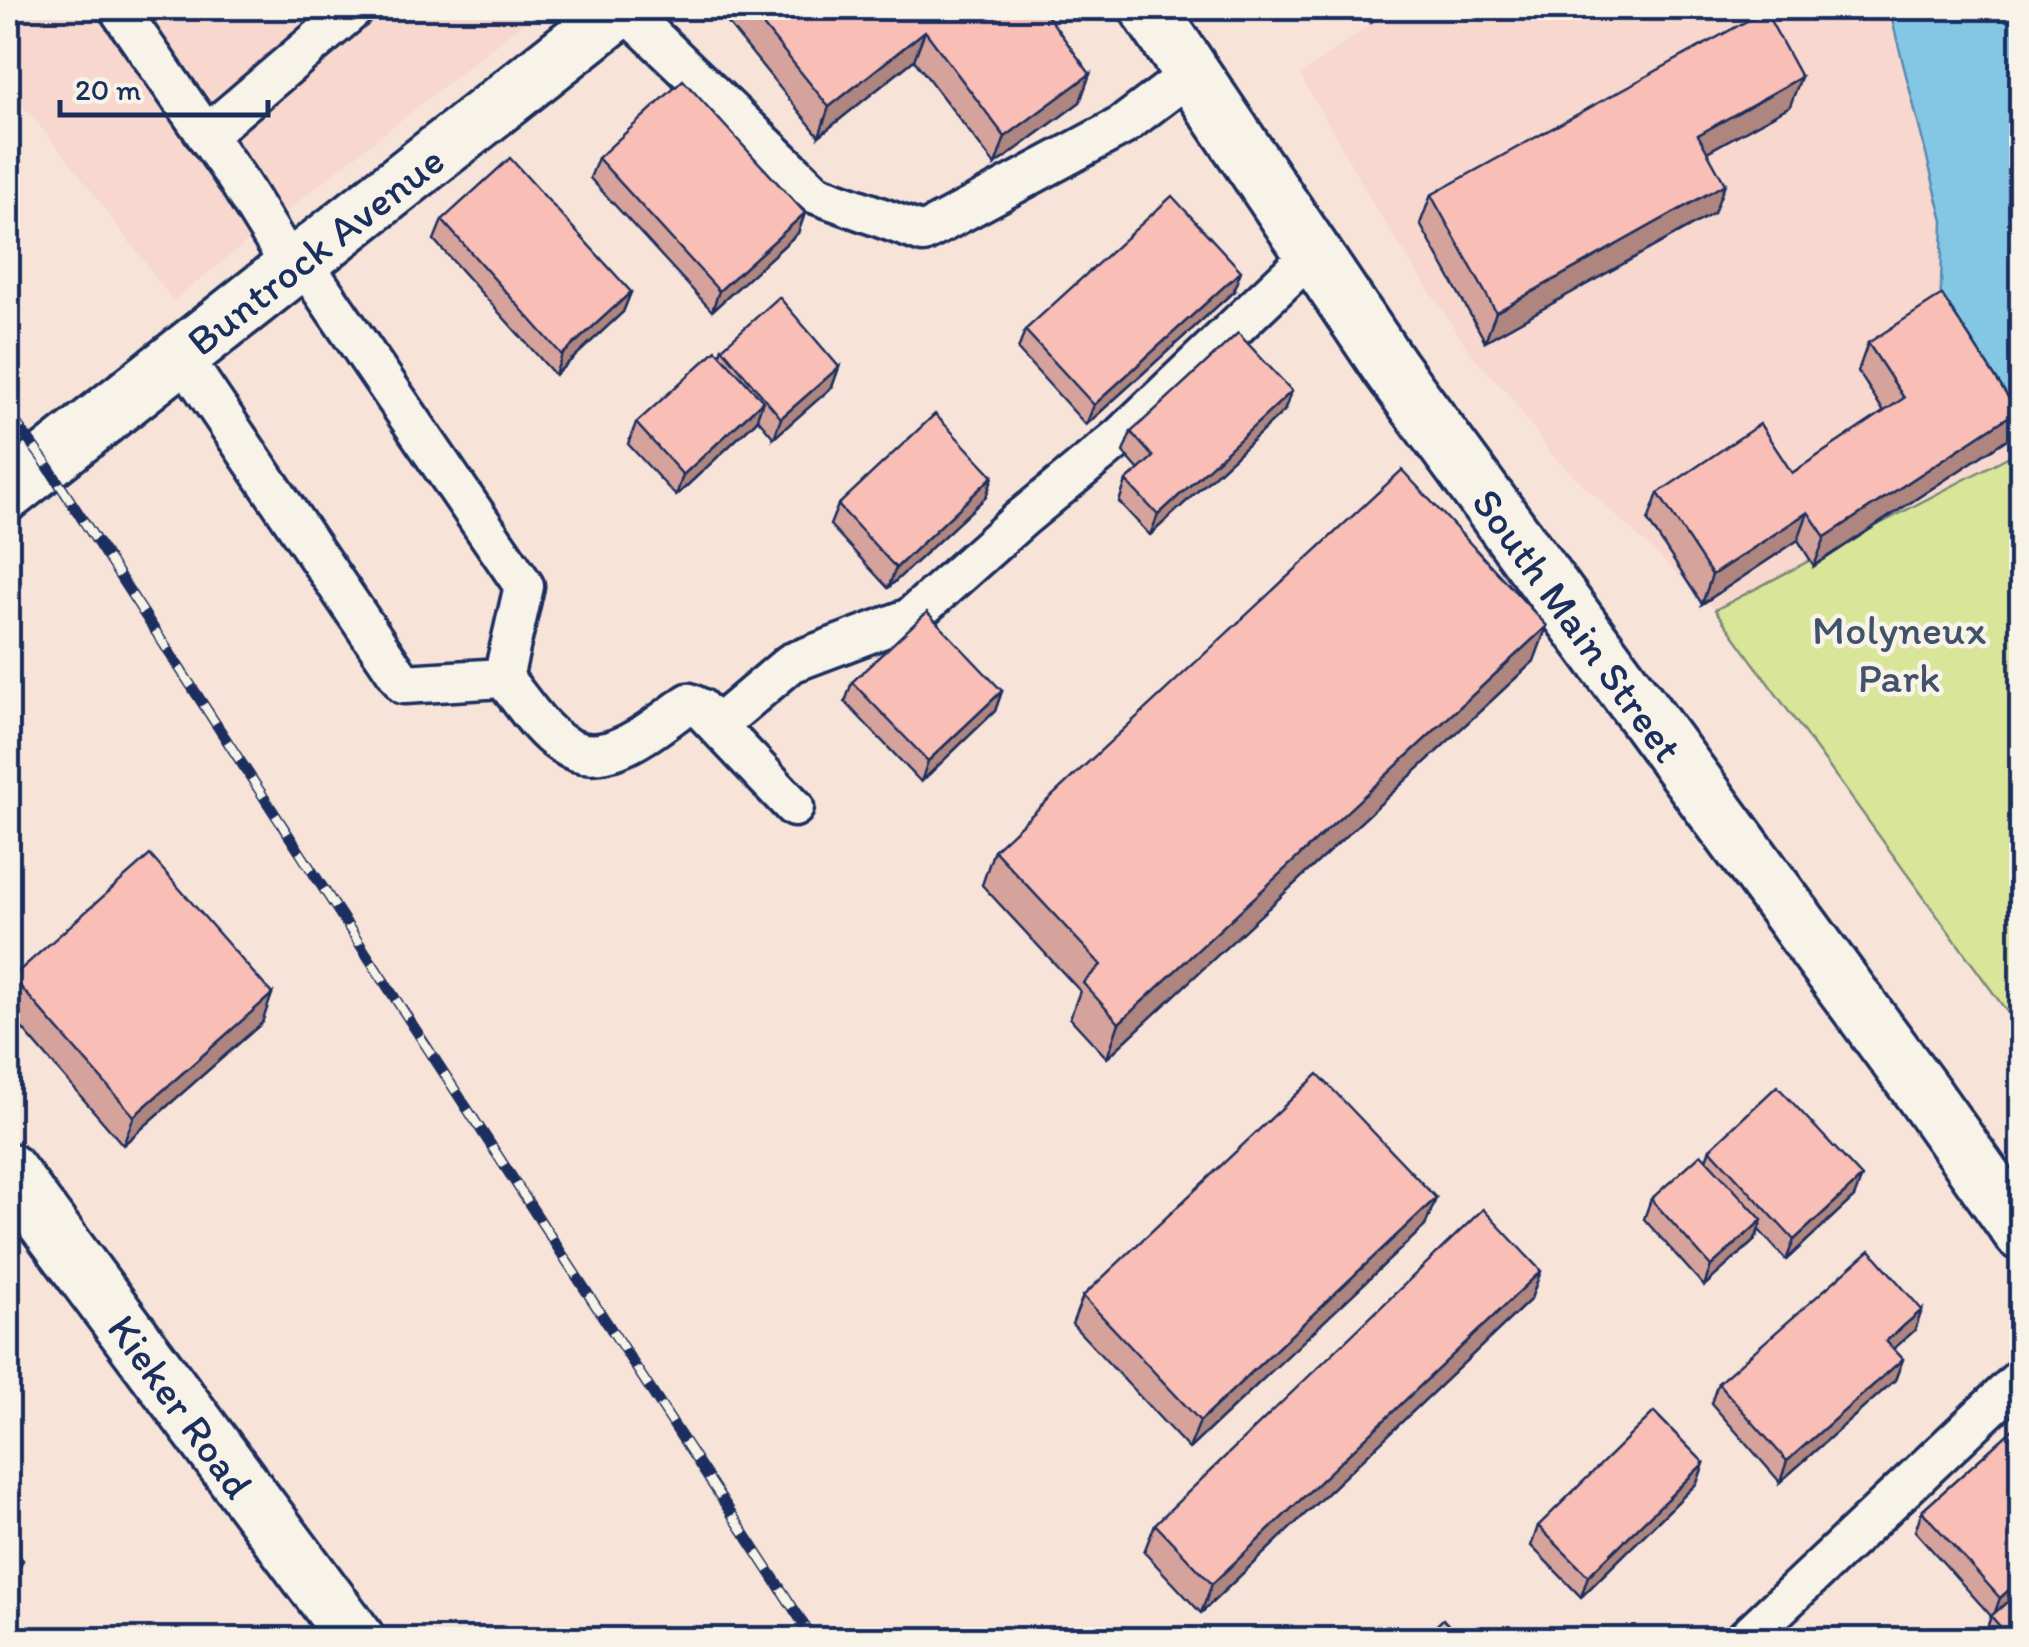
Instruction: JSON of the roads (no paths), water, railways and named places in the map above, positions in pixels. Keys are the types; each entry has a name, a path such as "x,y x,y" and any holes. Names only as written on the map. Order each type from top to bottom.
{"main road":[{"name":"Buntrock Avenue","path":"8,492 623,8"},
{"name":"South Main Street","path":"1148,8 1391,369 2022,1233"},
{"name":"Kieker Road","path":"8,1171 357,1640"}],"lane":[{"path":"118,8 524,586 504,678"},
{"path":"206,135 355,8"},
{"path":"623,8 816,194 923,233 1122,126 1192,72"},
{"path":"718,725 790,663 910,618 1022,518 1120,438 1314,253"},
{"path":"182,356 404,684 504,678"},
{"path":"504,678 558,742 581,754 619,750 689,704 700,708 794,808"},
{"path":"1744,1640 2022,1376"}],"water":[{"path":"1889,8 2021,8 2021,451 1940,316 1943,221"}],"railway":[{"path":"8,412 45,462 814,1640"}],"park label":[{"name":"Molyneux Park","path":"1899,653"}]}
